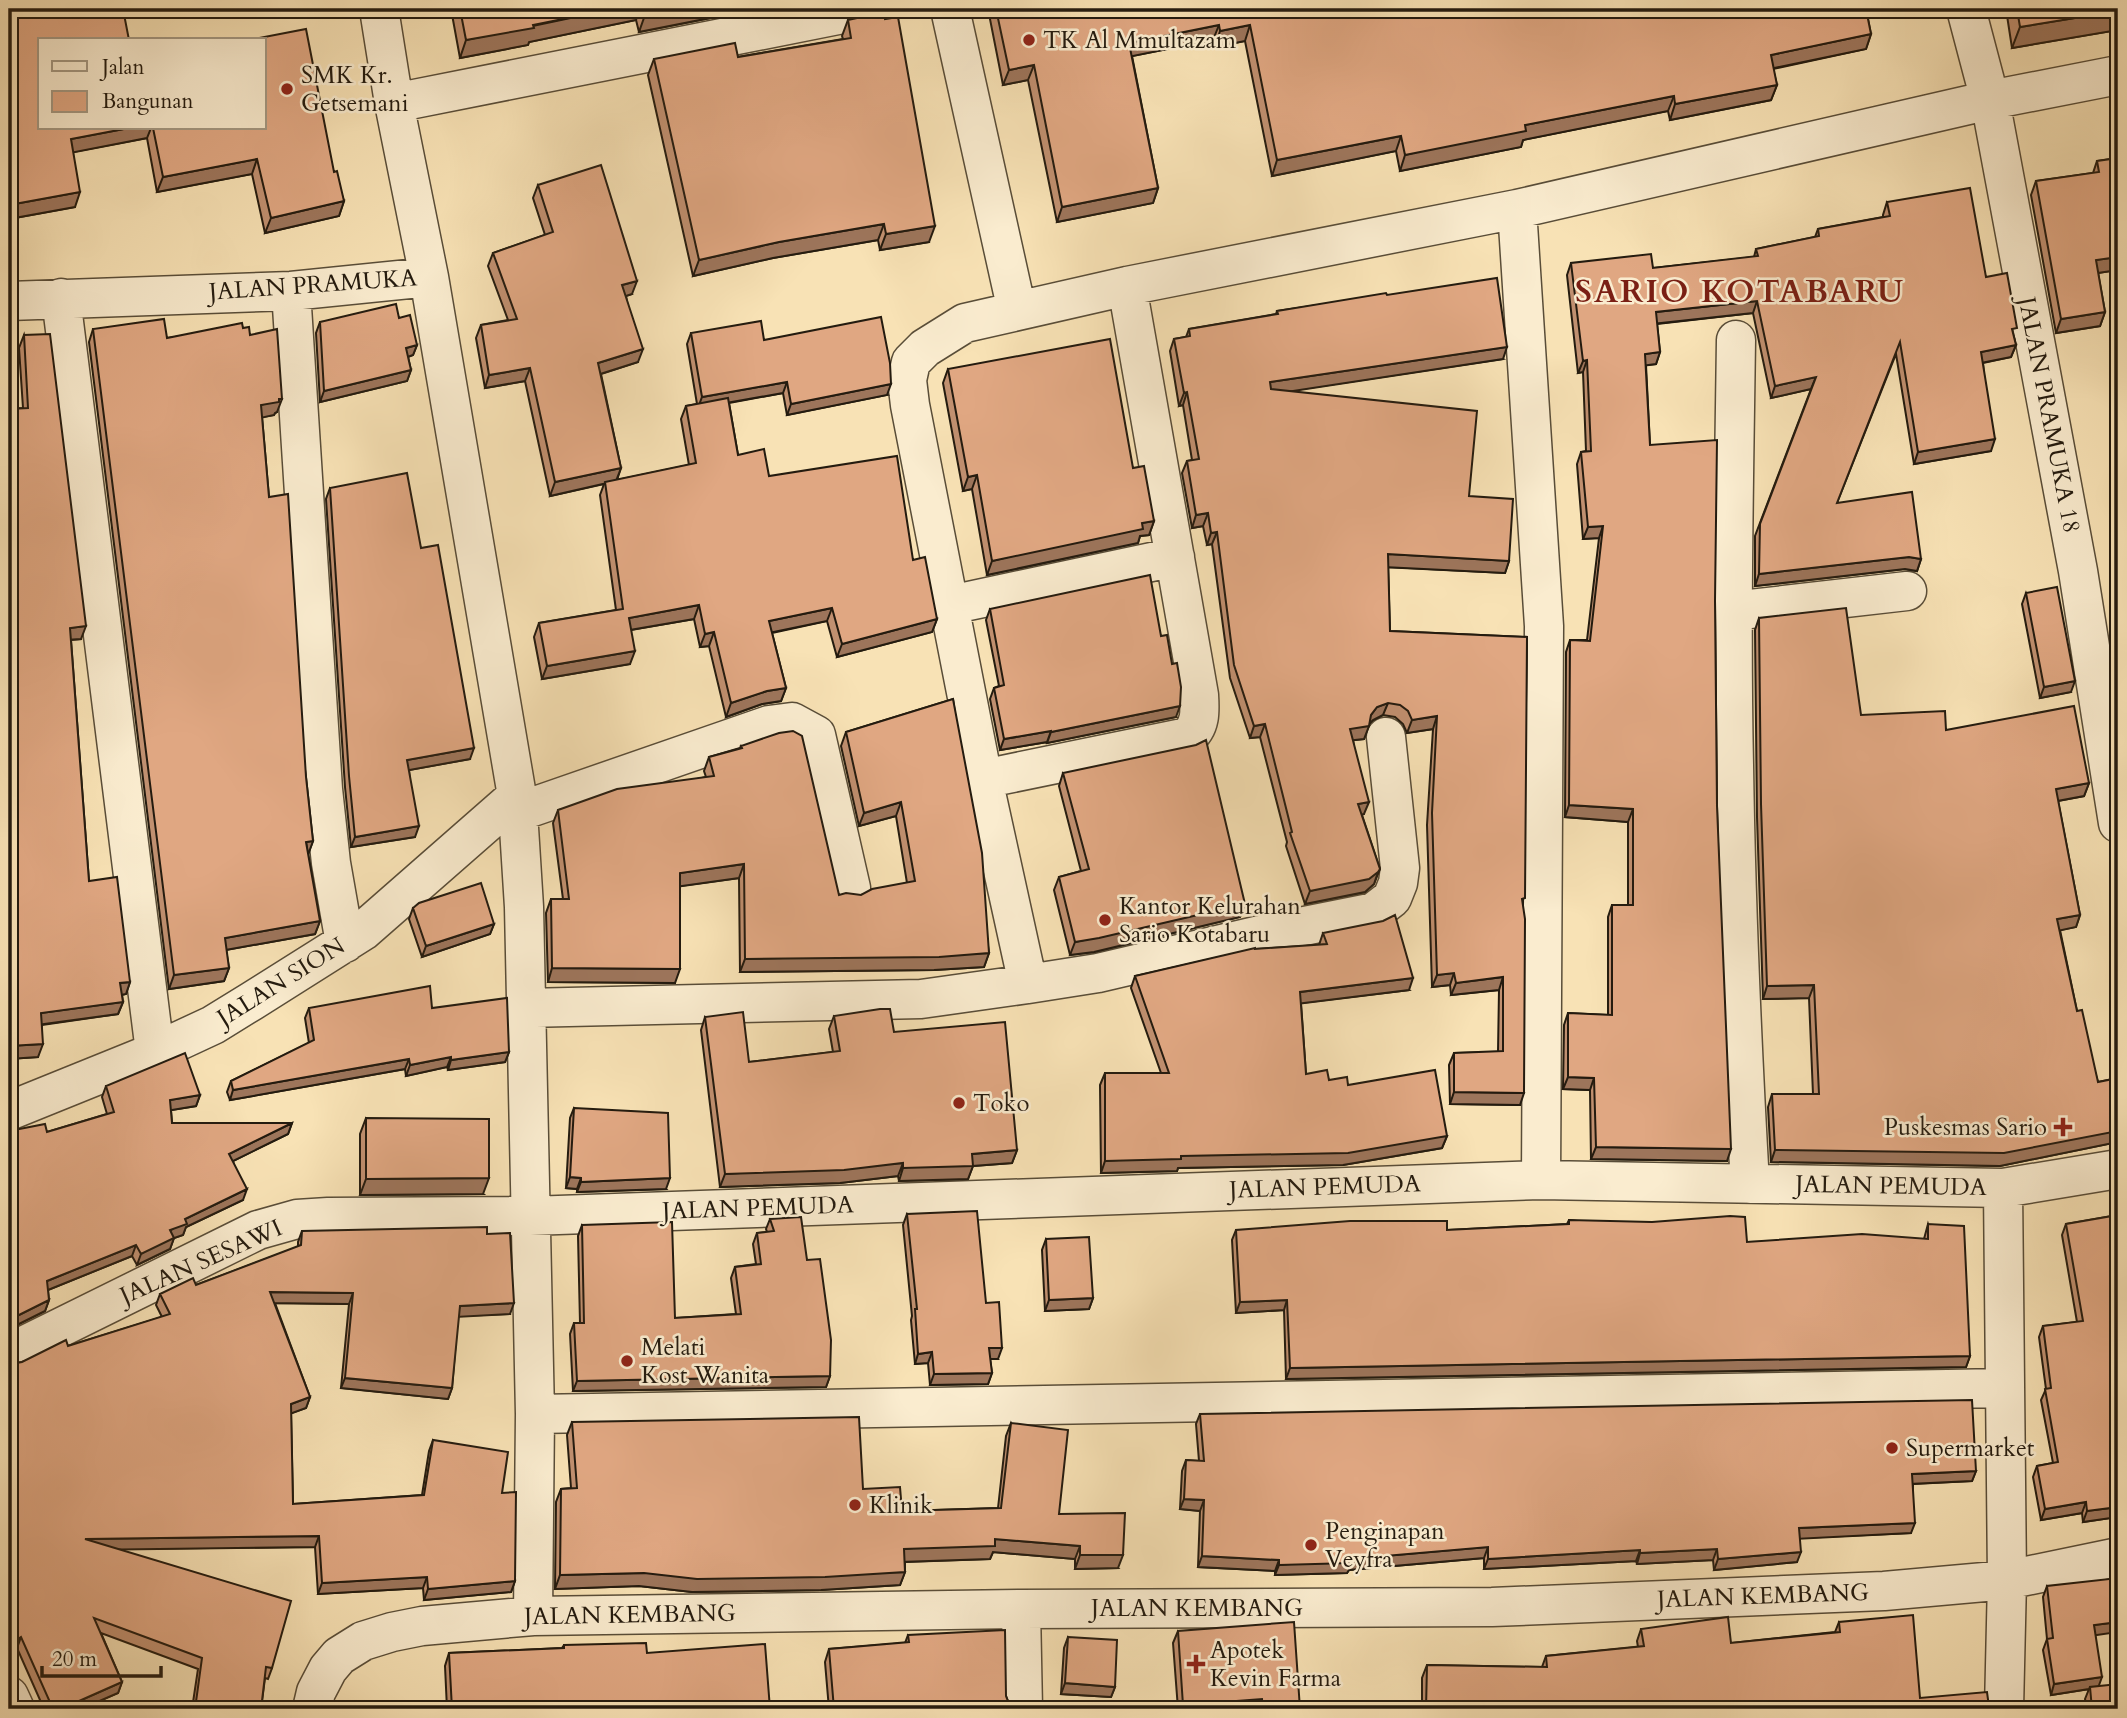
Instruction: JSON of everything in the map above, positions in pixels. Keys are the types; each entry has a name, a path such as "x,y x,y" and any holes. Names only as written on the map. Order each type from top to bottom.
{"street":[{"name":"JALAN PRAMUKA","path":"9,301 291,291 429,277 394,103 379,9"},
{"path":"394,103 868,9"},
{"path":"950,9 1017,311"},
{"name":"JALAN PRAMUKA 18","path":"1966,9 1990,100 2078,571 2118,823"},
{"path":"1028,984 983,779 911,405 907,380 911,362 925,348 965,323 1017,311 1127,286 1517,209 1990,100 2118,75"},
{"path":"1517,209 1544,626 1541,1180"},
{"path":"429,277 517,804 524,907 535,1414 533,1616"},
{"path":"983,779 1186,737 1194,732 1200,710 1199,695 1127,286"},
{"path":"291,291 323,789 331,863 345,943"},
{"path":"61,298 155,1052"},
{"path":"1736,340 1732,611 1734,794 1749,1184"},
{"path":"950,605 1175,557"},
{"path":"1732,611 1908,591"},
{"path":"517,804 769,724 792,722 816,734 851,888"},
{"path":"525,1008 921,999 1098,973 1260,935 1374,912 1392,898 1400,868 1386,737"},
{"name":"JALAN SION","path":"9,1111 155,1052 213,1025 363,931 517,804"},
{"name":"JALAN PEMUDA","path":"530,1216 1541,1180 2003,1188 2118,1169"},
{"path":"2003,1188 2007,1580 2004,1709"},
{"name":"JALAN SESAWI","path":"9,1353 258,1230 297,1219 530,1216"},
{"path":"535,1414 2004,1388"},
{"name":"JALAN KEMBANG","path":"312,1709 316,1692 328,1669 339,1656 363,1642 422,1626 533,1616 1492,1606 1884,1591 2007,1580 2118,1557"},
{"path":"1021,1609 1023,1709"},
{"path":"9,1696 15,1709"}],"building":[{"path":"9,9 123,9 129,38 38,38 38,130 118,130 71,139 80,192 9,205"},
{"path":"460,9 613,9 533,25 534,28 466,40"},
{"path":"644,9 674,9 645,15"},
{"path":"996,9 1866,9 1871,34 1771,55 1777,85 1675,104 1674,96 1525,125 1526,131 1405,155 1401,136 1277,160 1250,25 1220,31 1219,25 1129,43 1158,188 1062,207 1034,65 1009,70"},
{"path":"2017,9 2118,9 2118,11 2020,27"},
{"path":"884,12 885,19 898,17 935,226 886,234 884,224 779,242 699,260 654,59 735,43 738,57 851,38 848,20"},
{"name":"SMK Kr. Getsemani","path":"306,29 334,172 337,171 344,201 271,218 257,159 163,177 153,130 266,130 266,38 259,38"},
{"path":"2118,158 2118,257 2096,260 2105,312 2061,319 2036,181 2099,172 2097,161"},
{"path":"601,165 637,281 622,285 643,349 598,363 621,468 555,482 530,368 489,375 481,325 517,319 493,253 553,232 538,185"},
{"path":"1970,188 1986,277 2007,273 2017,328 2012,329 2016,345 1981,352 1995,439 1918,452 1900,342 1837,503 1912,492 1921,559 1909,557 1759,574 1760,524 1816,377 1775,386 1757,301 1656,312 1660,352 1645,354 1650,445 1717,440 1717,806 1731,1149 1596,1147 1594,1078 1568,1077 1568,1013 1612,1015 1612,905 1633,905 1633,809 1569,805 1570,640 1590,641 1603,526 1588,527 1581,452 1591,451 1587,360 1583,361 1571,263 1651,254 1653,268 1758,256 1756,249 1819,236 1818,229 1890,216 1887,202"},
{"path":"1497,278 1507,347 1270,382 1271,389 1477,411 1469,496 1513,499 1509,561 1388,554 1390,631 1527,637 1525,898 1522,899 1525,919 1524,1093 1454,1092 1454,1053 1503,1051 1503,977 1456,983 1454,973 1437,975 1432,813 1437,716 1412,720 1408,711 1400,705 1388,703 1377,707 1371,715 1369,726 1350,729 1369,802 1358,804 1380,869 1369,879 1310,891 1290,833 1292,832 1265,724 1254,726 1234,665 1217,532 1211,533 1208,513 1196,515 1187,461 1199,459 1174,339 1190,336 1189,329 1278,314 1277,311"},
{"path":"396,304 399,318 410,315 417,345 406,348 411,370 324,391 320,322"},
{"path":"881,317 890,363 891,384 791,404 787,382 702,397 691,333 761,321 764,340"},
{"path":"164,319 167,338 242,323 243,328 249,327 250,335 277,329 282,399 261,405 269,497 288,494 306,777 313,841 306,842 320,921 225,938 229,968 174,975 93,329"},
{"path":"50,334 86,626 70,628 89,881 117,877 130,982 120,983 123,1002 41,1013 43,1044 9,1046 9,409 28,408 24,335"},
{"path":"1110,339 1133,468 1144,466 1154,521 1142,523 1143,529 992,561 977,475 968,477 948,369"},
{"path":"728,398 738,455 764,449 769,476 897,456 913,560 925,557 937,619 842,644 832,608 769,621 786,688 767,691 731,703 714,632 705,634 699,605 629,618 635,651 547,666 539,623 623,609 605,482 696,463 686,406"},
{"path":"407,473 421,548 438,545 474,748 407,760 419,826 355,837 330,488"},
{"path":"1150,575 1161,636 1167,635 1172,664 1177,663 1181,687 1180,706 1004,739 994,688 1004,685 990,609"},
{"path":"2057,587 2075,681 2044,687 2026,593"},
{"path":"1846,608 1861,715 1945,711 1946,730 2074,706 2089,783 2056,789 2080,915 2057,919 2077,1011 2082,1010 2098,1082 2118,1078 2118,1131 2004,1153 1775,1150 1772,1094 1819,1094 1814,985 1767,986 1759,618"},
{"path":"953,699 982,853 989,953 939,957 745,959 744,864 680,873 680,969 552,968 551,899 569,899 558,810 617,789 714,776 709,757 742,748 741,746 779,733 793,731 802,736 839,895 861,895 872,889 915,881 901,802 864,813 846,732"},
{"path":"1206,740 1245,904 1075,942 1059,877 1089,869 1063,773 1196,745"},
{"path":"481,883 494,924 426,946 413,908 419,903"},
{"path":"1395,915 1413,978 1300,992 1306,1074 1327,1070 1329,1080 1347,1077 1348,1085 1435,1070 1447,1136 1348,1153 1181,1156 1181,1159 1105,1161 1105,1073 1169,1073 1135,976 1255,948 1327,944 1323,933 1383,921"},
{"path":"430,986 432,1008 507,998 509,1052 451,1060 451,1057 410,1065 409,1059 233,1090 231,1081 314,1040 309,1008"},
{"path":"890,1009 894,1032 1005,1022 1017,1150 972,1154 973,1166 903,1168 903,1163 844,1170 725,1174 705,1017 743,1012 749,1062 840,1051 834,1016"},
{"path":"185,1053 200,1095 170,1100 172,1123 292,1123 229,1154 247,1189 185,1219 187,1224 170,1230 174,1238 141,1254 136,1245 47,1281 49,1300 9,1320 9,1131 45,1124 47,1132 114,1112 106,1086"},
{"path":"574,1108 668,1113 670,1178 581,1182 581,1178 570,1177"},
{"path":"366,1118 489,1119 489,1178 366,1179"},
{"path":"977,1211 986,1303 999,1302 1002,1348 989,1348 992,1373 934,1374 932,1352 918,1354 917,1309 907,1214"},
{"path":"2118,1215 2118,1507 2087,1511 2086,1502 2045,1509 2037,1466 2058,1462 2045,1389 2051,1388 2043,1326 2083,1321 2066,1224"},
{"path":"801,1217 807,1260 820,1259 831,1340 830,1376 577,1381 574,1323 584,1323 582,1225 672,1222 675,1318 741,1314 735,1267 761,1264 757,1233 774,1231 770,1219"},
{"path":"1745,1217 1747,1242 1862,1234 1928,1239 1928,1224 1964,1226 1970,1356 1290,1368 1287,1300 1240,1302 1236,1230 1350,1221 1447,1221 1447,1230 1569,1224 1569,1220 1652,1222"},
{"path":"487,1227 487,1234 510,1233 514,1303 460,1306 452,1388 345,1378 353,1293 270,1292 310,1397 291,1404 293,1504 424,1495 433,1440 508,1452 502,1493 516,1492 515,1581 428,1589 427,1577 322,1583 319,1536 85,1539 291,1601 272,1668 266,1667 261,1709 195,1709 202,1658 94,1618 122,1682 61,1709 53,1709 21,1637 9,1645 9,1363 22,1362 66,1340 68,1346 170,1314 160,1294 193,1278 196,1285 301,1245 302,1231"},
{"path":"1089,1237 1093,1298 1049,1300 1046,1239"},
{"path":"1972,1400 1976,1471 1912,1474 1915,1523 1799,1528 1801,1552 1718,1559 1717,1549 1640,1553 1640,1550 1488,1559 1488,1547 1351,1559 1351,1563 1279,1565 1279,1560 1202,1556 1204,1500 1184,1499 1186,1460 1204,1461 1200,1414"},
{"path":"859,1417 863,1489 900,1487 902,1511 1001,1508 1011,1423 1068,1430 1059,1514 1125,1513 1123,1555 1080,1555 1080,1546 995,1539 995,1546 904,1549 905,1572 825,1577 697,1579 644,1573 560,1575 561,1489 577,1488 572,1422"},
{"path":"2118,1578 2118,1622 2094,1625 2102,1677 2054,1684 2047,1639 2053,1638 2047,1586"},
{"path":"1913,1615 1920,1698 1987,1692 1989,1707 1992,1709 1426,1709 1427,1665 1547,1667 1546,1656 1644,1646 1641,1629 1728,1617 1731,1643 1840,1632 1839,1622"},
{"path":"1294,1622 1300,1709 1263,1709 1262,1699 1183,1705 1178,1631"},
{"path":"1005,1630 1006,1696 1011,1709 834,1709 829,1649 909,1642 908,1635"},
{"path":"1068,1637 1117,1640 1115,1687 1065,1683"},
{"path":"646,1643 647,1653 765,1644 770,1709 452,1709 449,1653 564,1648 564,1645"},
{"path":"2118,1684 2118,1709 2092,1709 2090,1687"}],"place":[{"name":"TK Al Mmultazam","path":"1029,40"},
{"name":"SMK Kr. Getsemani","path":"287,89"},
{"name":"Kantor Kelurahan Sario Kotabaru","path":"1105,920"},
{"name":"Toko","path":"959,1103"},
{"name":"Puskesmas Sario","path":"2063,1127"},
{"name":"Melati Kost Wanita","path":"627,1361"},
{"name":"Supermarket","path":"1892,1448"},
{"name":"Klinik","path":"855,1505"},
{"name":"Penginapan Veyfra","path":"1311,1545"},
{"name":"Apotek Kevin Farma","path":"1196,1664"}],"district":[{"name":"SARIO KOTABARU","path":"1740,292"}]}
